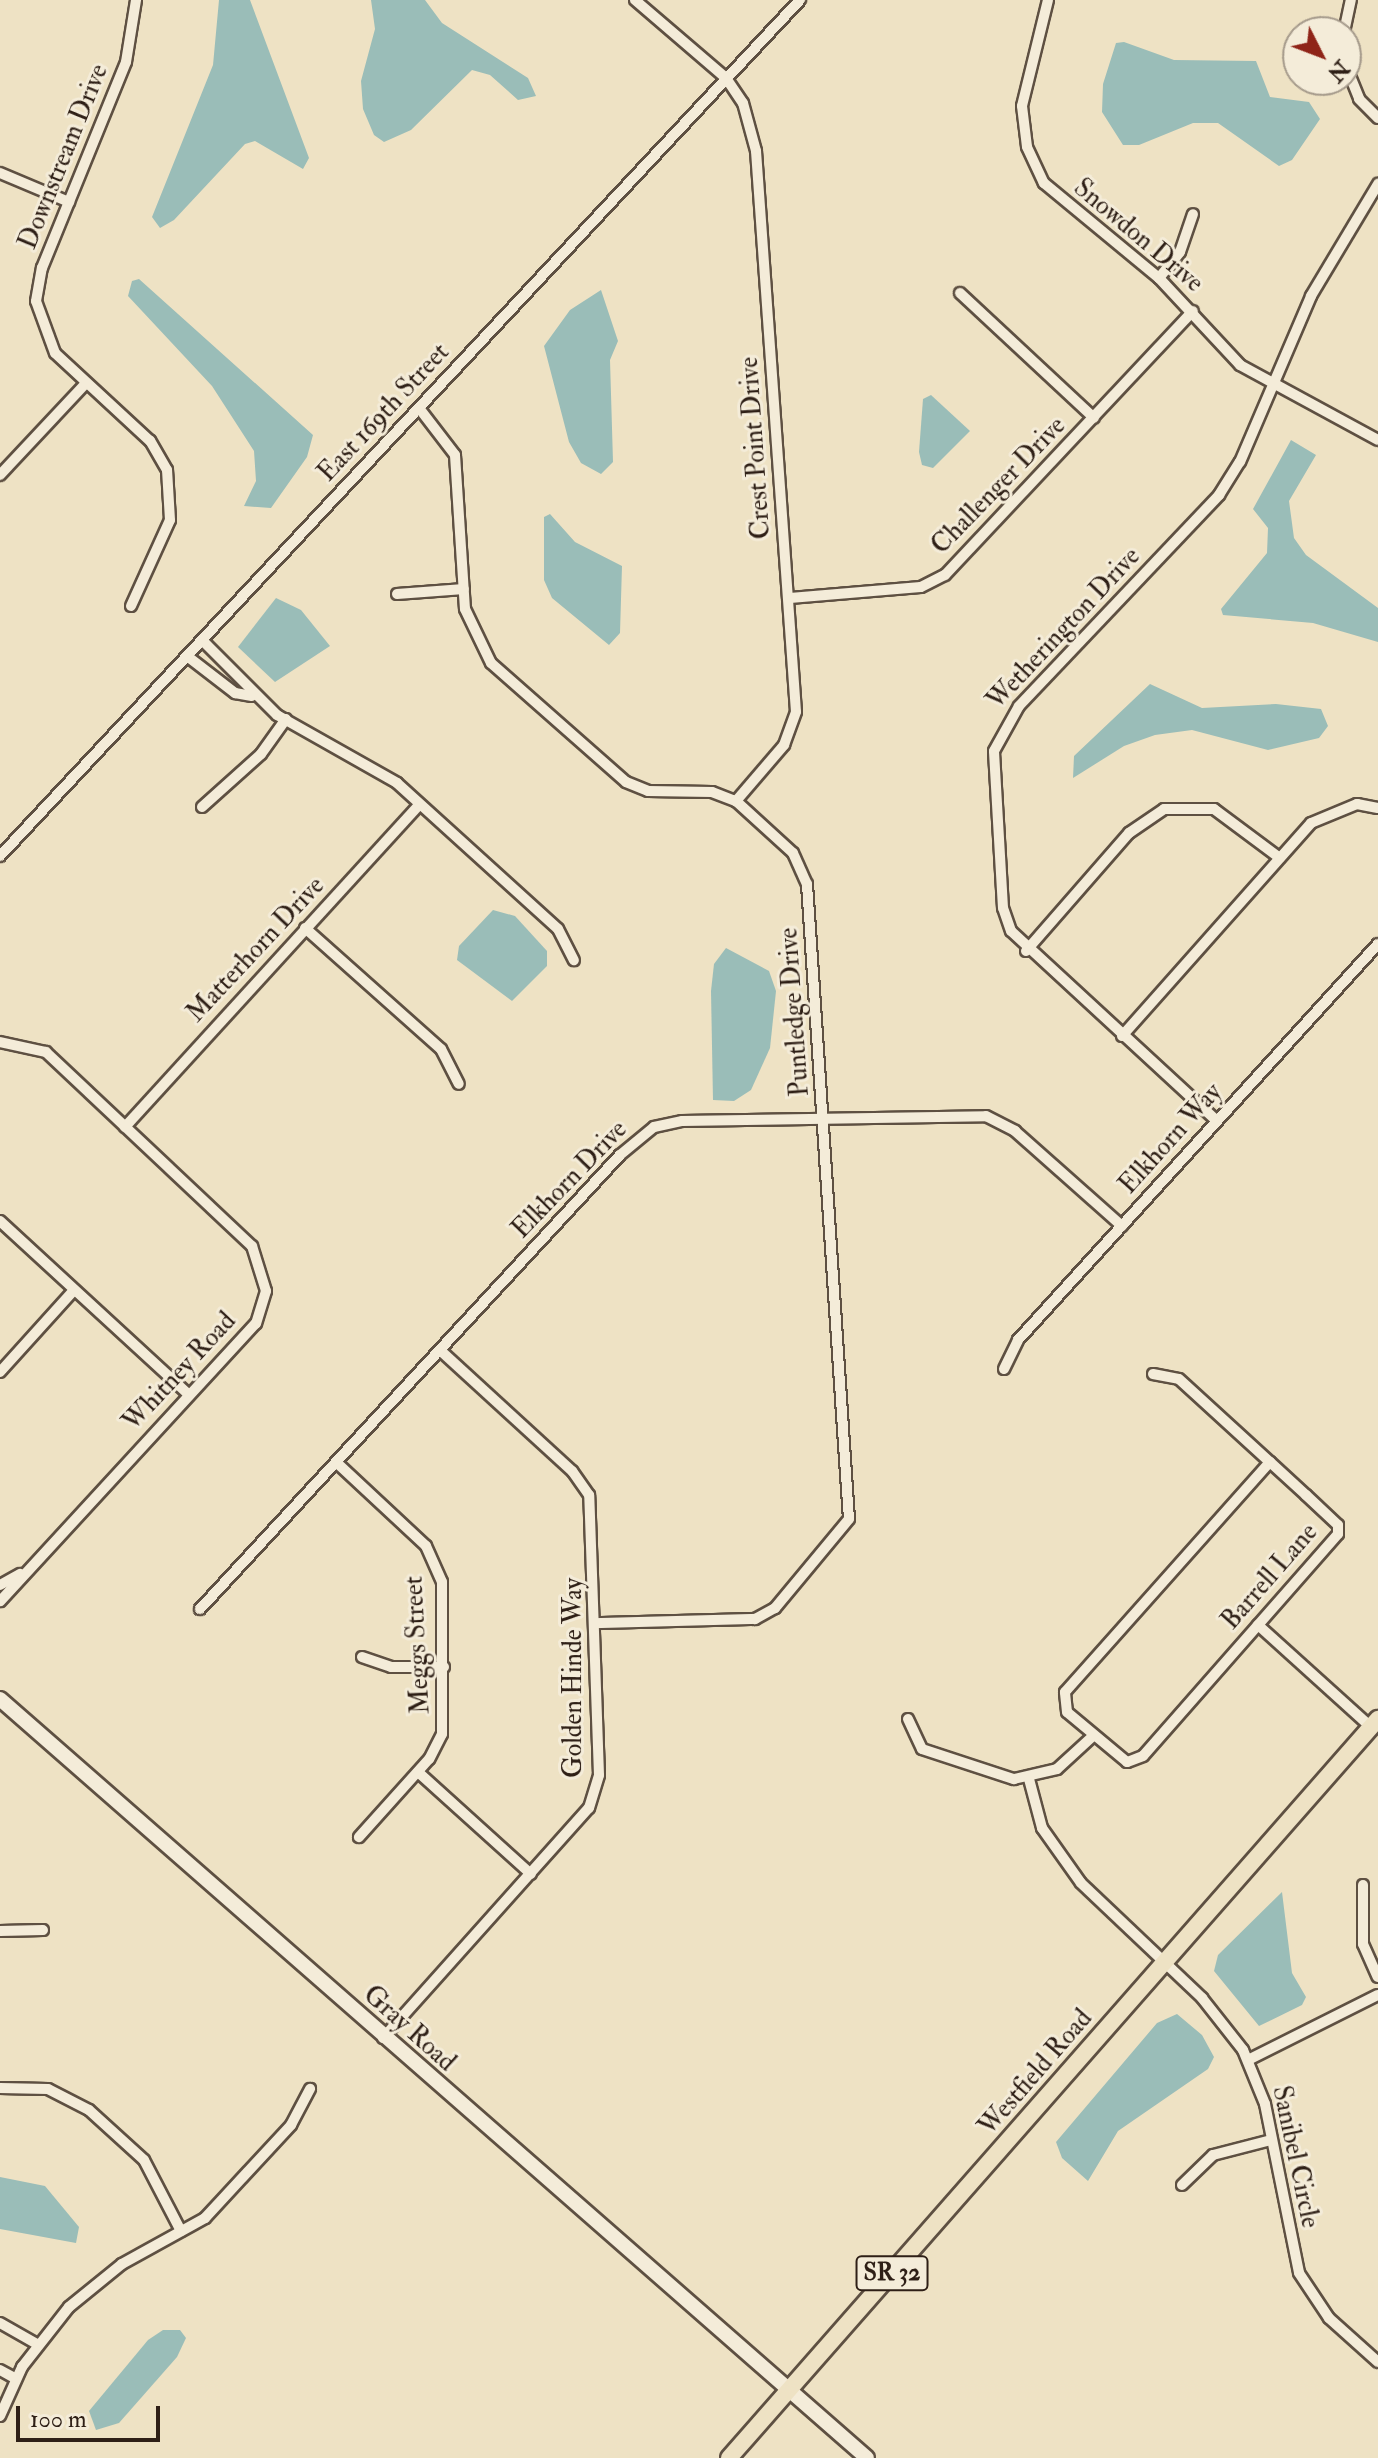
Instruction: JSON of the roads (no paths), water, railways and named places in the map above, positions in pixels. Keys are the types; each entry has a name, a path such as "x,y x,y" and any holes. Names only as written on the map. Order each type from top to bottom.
{"main road":[{"name":"Westfield Road","path":"729,2458 1375,1723"}],"street":[{"name":"Downstream Drive","path":"131,606 170,520 171,482 150,441 55,353 37,308 42,268 126,62 136,0"},
{"name":"Crest Point Drive","path":"635,0 726,78 743,103 756,151 790,598 795,723 736,801"},
{"name":"East 169th Street","path":"0,856 800,0"},
{"name":"Snowdon Drive","path":"1048,0 1024,90 1031,156 1064,205 1159,278 1193,311 1229,356 1272,384 1378,440"},
{"path":"1358,96 1378,118"},
{"path":"0,173 69,202"},
{"name":"Wetherington Drive","path":"1217,1121 1026,951 1003,908 993,764 1000,732 1219,495 1311,296 1378,184"},
{"path":"1159,278 1180,252 1193,214"},
{"path":"960,293 1094,418"},
{"name":"Challenger Drive","path":"790,598 921,587 937,580 1193,311"},
{"path":"0,475 86,383"},
{"name":"Puntledge Drive","path":"419,408 455,455 464,589 472,634 491,663 620,778 648,791 712,792 736,801 793,853 804,872 825,1117 849,1519 775,1608 755,1619 597,1623"},
{"path":"397,594 464,589"},
{"path":"202,640 245,680 252,696"},
{"path":"187,656 235,693 252,696 397,783 558,929 574,960"},
{"path":"202,807 261,754 286,719"},
{"name":"Matterhorn Drive","path":"125,1127 420,804"},
{"path":"1122,1036 1280,858 1326,813 1357,804 1378,808"},
{"path":"1026,951 1129,833 1164,809 1214,809 1280,858"},
{"path":"305,928 441,1049 459,1084"},
{"name":"Elkhorn Way","path":"1004,1369 1018,1340 1378,944"},
{"name":"Whitney Road","path":"0,1042 38,1047 125,1127 252,1246 264,1270 266,1291 256,1323 0,1601"},
{"name":"Elkhorn Drive","path":"200,1609 644,1133 672,1121 975,1115 998,1120 1122,1226"},
{"path":"0,1221 188,1394"},
{"path":"0,1372 74,1290"},
{"name":"Golden Hinde Way","path":"383,2038 531,1874 597,1794 594,1514 582,1483 440,1350"},
{"name":"Barrell Lane","path":"1093,1736 1122,1760 1138,1761 1338,1534 1338,1525 1179,1379 1153,1374"},
{"name":"Meggs Street","path":"336,1462 436,1561 444,1667 442,1734 418,1772 359,1837"},
{"path":"908,1719 922,1749 944,1761 1029,1779 1057,1769 1093,1736 1067,1712 1065,1692 1270,1462"},
{"name":"Whitney Road","path":"0,1585 29,1569"},
{"path":"1258,1625 1375,1723"},
{"path":"362,1657 391,1667 444,1667"},
{"name":"Gray Road","path":"0,1699 383,2038 867,2458"},
{"path":"418,1772 531,1874"},
{"name":"Sanibel Circle","path":"1029,1779 1042,1828 1081,1883 1219,2015 1248,2060 1271,2140 1299,2273 1329,2318 1378,2362"},
{"path":"1363,1885 1361,1934 1378,1977"},
{"path":"0,1931 43,1930"},
{"path":"1248,2060 1378,1995"},
{"path":"0,2088 48,2089 89,2110 144,2160 181,2231"},
{"path":"0,2416 16,2379 37,2344 95,2283 216,2208 291,2125 310,2089"},
{"path":"1182,2185 1213,2155 1271,2140"},
{"path":"0,2323 37,2344"},
{"path":"0,2370 16,2379"}],"water":[{"path":"219,0 250,0 309,158 303,169 255,141 245,144 174,220 160,228 152,217 213,65"},
{"path":"371,0 425,0 442,23 528,78 536,96 518,100 490,75 472,70 411,130 384,142 374,135 363,109 361,81 375,29"},
{"path":"1124,42 1174,60 1256,61 1270,97 1309,102 1320,119 1292,160 1279,166 1218,123 1193,123 1139,145 1123,145 1102,112 1103,84 1116,43"},
{"path":"139,279 313,435 307,457 271,508 244,506 256,481 254,451 212,386 128,296 132,281"},
{"path":"601,290 618,341 610,360 613,462 601,474 581,463 569,442 544,346 570,310"},
{"path":"931,395 970,431 933,468 922,465 919,452 923,399"},
{"path":"1291,440 1316,455 1289,501 1294,538 1306,555 1378,608 1378,642 1313,623 1223,615 1221,609 1267,553 1268,528 1253,509"},
{"path":"550,514 575,542 622,566 620,633 609,645 552,598 544,580 544,517"},
{"path":"276,598 301,610 330,646 275,682 238,647"},
{"path":"1150,684 1202,708 1276,704 1321,709 1328,726 1319,738 1268,750 1192,730 1155,735 1124,746 1073,778 1074,756"},
{"path":"493,910 515,916 547,951 547,966 512,1001 457,960 459,946"},
{"path":"726,948 769,971 776,991 770,1048 751,1090 734,1101 713,1100 711,991 714,964"},
{"path":"1282,1892 1292,1973 1306,1997 1302,2005 1259,2026 1214,1971 1218,1955"},
{"path":"1177,2014 1202,2035 1214,2057 1208,2069 1118,2131 1088,2181 1062,2158 1056,2142 1157,2023"},
{"path":"0,2177 45,2186 79,2227 76,2243 0,2229"},
{"path":"163,2330 180,2330 186,2338 177,2357 119,2423 96,2430 89,2411 148,2340"}]}
